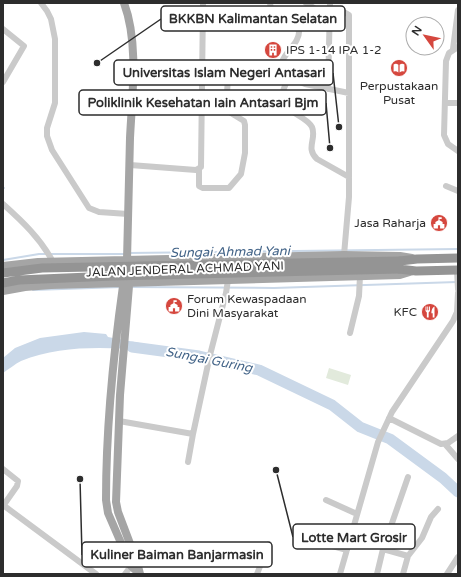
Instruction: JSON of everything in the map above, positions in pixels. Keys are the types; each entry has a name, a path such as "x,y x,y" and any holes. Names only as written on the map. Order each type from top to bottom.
{"highway":[{"name":"JALAN JENDERAL ACHMAD YANI","path":"400,265 416,259 458,258"},
{"name":"JALAN JENDERAL ACHMAD YANI","path":"400,265 416,271 457,272"},
{"path":"3,273 42,268 400,265"},
{"path":"3,283 19,280 400,265"}],"main road":[{"path":"124,3 129,16 131,28 134,75 125,288 125,337 119,350 110,395 106,500 108,513 140,574"},
{"name":"JALAN JENDERAL ACHMAD YANI","path":"3,266 38,262 50,256 80,262 127,256 171,258 344,253 400,256 416,259"},
{"path":"171,258 157,266 155,271 156,274 171,282"},
{"path":"78,284 99,277 102,271 100,267 96,265 80,262"},
{"name":"JALAN JENDERAL ACHMAD YANI","path":"3,291 25,287 78,284 125,288 171,282 228,283 400,275 416,271"},
{"path":"125,288 116,336 119,350 119,421 116,502 134,564"}],"street":[{"path":"41,3 51,19 55,39 56,103 46,128 48,142 89,208 99,212 128,214"},
{"path":"134,75 202,75 228,78 226,110 245,123 245,154 241,174 228,188 201,188 199,186 200,169 202,164 202,75 202,3"},
{"path":"270,3 272,15 299,30 298,37 281,65 283,74 288,78 349,93"},
{"path":"306,3 330,18"},
{"path":"328,89 330,6 344,12 349,18 349,197 344,239 344,253"},
{"path":"458,10 456,48 449,53 446,61 445,103 446,140 451,147 458,151"},
{"path":"3,29 24,46 3,82"},
{"path":"288,78 281,97 283,102 311,125 313,132 311,150 313,156 349,177"},
{"path":"445,103 458,103"},
{"path":"130,165 196,170 200,169"},
{"path":"446,186 458,191"},
{"path":"3,204 23,223 50,256"},
{"path":"457,272 458,288"},
{"path":"350,333 359,296 360,276"},
{"path":"188,462 210,355 228,283"},
{"path":"340,574 378,442 389,418 453,321 457,312 458,293"},
{"path":"389,418 441,444 445,444 458,459"},
{"path":"119,421 193,434"},
{"path":"445,444 458,436"},
{"path":"3,469 18,481 17,486 3,506 96,574"},
{"path":"377,574 408,477"},
{"path":"326,500 357,514"},
{"path":"403,574 408,556 422,538 431,517 438,510"},
{"path":"307,539 347,550"},
{"path":"258,574 269,544"},
{"path":"384,549 408,556"},
{"path":"447,574 458,557"},
{"path":"125,574 134,564"}],"shaded area":[{"path":"329,368 351,375 348,385 326,378"}],"water":[{"path":"84,332 106,334 108,337 145,344 145,350 82,348 51,352 21,361 3,373 3,358 15,348 40,338"}],"waterway":[{"name":"Sungai Ahmad Yani","path":"129,253 458,249"},
{"name":"Sungai Ahmad Yani","path":"3,260 39,254 125,254"},
{"name":"Sungai Ahmad Yani","path":"131,287 274,288 457,282"},
{"name":"Sungai Ahmad Yani","path":"33,290 121,287"},
{"name":"Sungai Guring","path":"132,347 199,356 259,370 332,405 360,427 390,439 443,478 458,492"}],"place":[{"name":"IPS 1-14 IPA 1-2","path":"273,50"},
{"name":"BKKBN Kalimantan Selatan","path":"97,63"},
{"name":"Perpustakaan Pusat","path":"399,68"},
{"name":"Universitas Islam Negeri Antasari","path":"339,127"},
{"name":"Poliklinik Kesehatan Iain Antasari Bjm","path":"330,148"},
{"name":"Jasa Raharja","path":"439,223"},
{"name":"Forum Kewaspadaan Dini Masyarakat","path":"174,306"},
{"name":"KFC","path":"430,312"},
{"name":"Lotte Mart Grosir","path":"276,470"},
{"name":"Kuliner Baiman Banjarmasin","path":"80,479"}]}
